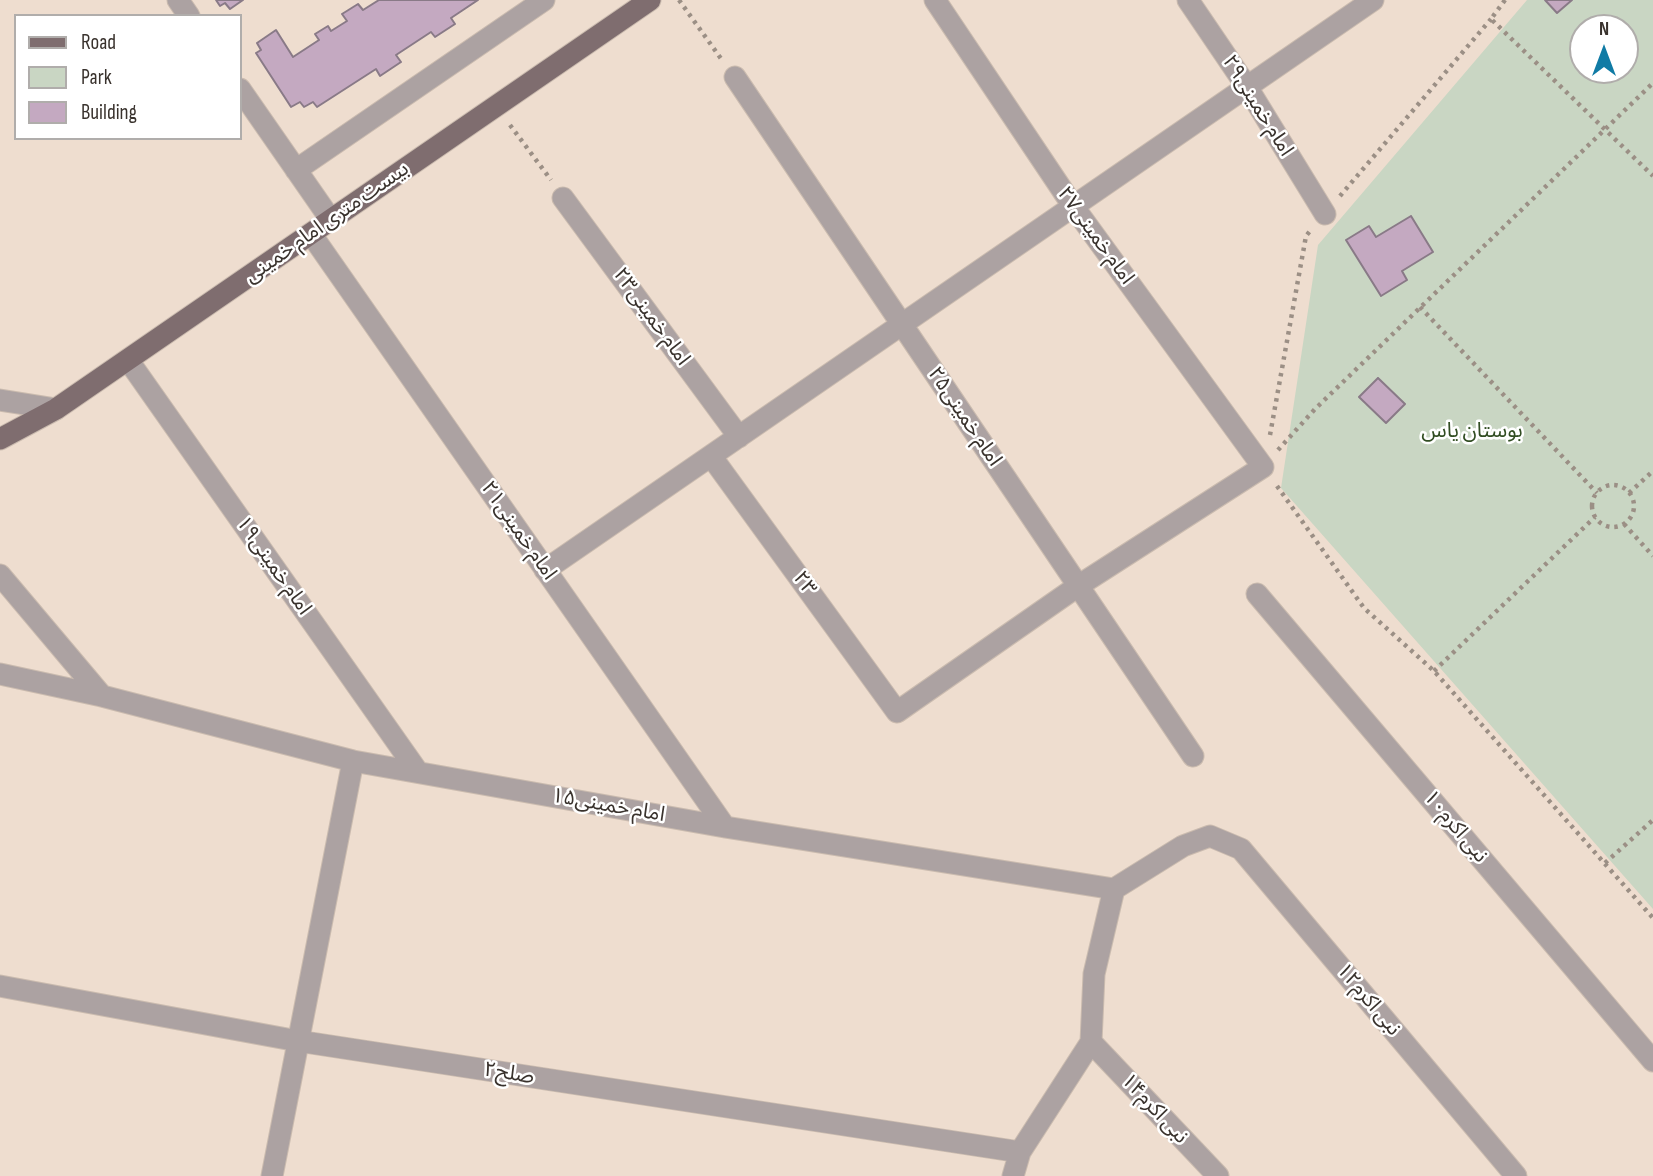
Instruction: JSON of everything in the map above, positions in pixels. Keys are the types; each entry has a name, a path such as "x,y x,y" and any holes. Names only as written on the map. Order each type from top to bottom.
{"main road":[{"name":"بیست متری امام خمینی","path":"0,439 56,409 650,0"}],"street":[{"path":"296,170 544,0"},
{"name":"امام خمینی۲۷","path":"935,0 1073,206 1263,467"},
{"name":"امام خمینی۲۹","path":"1188,0 1247,87 1325,214"},
{"path":"545,570 1373,0"},
{"name":"امام خمینی۲۵","path":"735,78 1193,756"},
{"path":"242,92 331,220"},
{"name":"امام خمینی۲۳","path":"564,198 739,437"},
{"name":"امام خمینی۲۱","path":"311,234 725,827"},
{"name":"امام خمینی۱۹","path":"128,360 418,772"},
{"path":"0,400 56,409"},
{"name":"۲۳","path":"711,456 897,712 1078,586"},
{"path":"1078,586 1263,467"},
{"path":"0,575 102,696"},
{"name":"نبی اکرم۱۰","path":"1257,594 1653,1061"},
{"name":"۱۵امام خمینی","path":"0,674 102,696 353,761 725,827 1114,889"},
{"path":"272,1176 353,761"},
{"name":"نبی اکرم۱۲","path":"1114,889 1182,846 1210,836 1241,849 1516,1176"},
{"path":"1013,1176 1020,1152 1091,1042 1094,974 1114,889"},
{"name":"صلح۲","path":"0,986 298,1041 1020,1152"},
{"name":"نبی اکرم۱۴","path":"1091,1042 1218,1176"}],"path":[{"path":"679,0 735,78"},
{"path":"1505,0 1491,19 1653,176"},
{"path":"1653,83 1315,409 1263,467 1364,608 1434,671 1653,918"},
{"path":"496,106 564,198"},
{"path":"1420,307 1597,493"},
{"path":"1629,493 1653,471"},
{"path":"1617,486 1629,493 1634,506 1624,524 1605,526 1595,517 1592,505 1597,493 1617,486"},
{"path":"1434,671 1595,517"},
{"path":"1624,524 1653,556"},
{"path":"1605,863 1653,820"}],"green space":[{"name":"بوستان یاس","path":"1527,0 1653,0 1653,909 1281,488 1318,245"}],"building":[{"path":"216,0 243,0 230,9 225,3 220,6"},
{"path":"379,0 478,0 451,18 455,24 435,37 431,32 396,55 401,62 380,76 376,69 317,107 313,102 304,107 300,102 291,107 256,53 261,50 257,43 276,30 293,57 319,40 315,34 328,26 331,31 347,21 342,14 358,4 363,10"},
{"path":"1545,0 1572,0 1557,13"},
{"path":"1411,216 1433,252 1402,271 1407,280 1381,296 1346,240 1369,226 1376,237"},
{"path":"1378,378 1405,404 1386,423 1359,397"}]}
